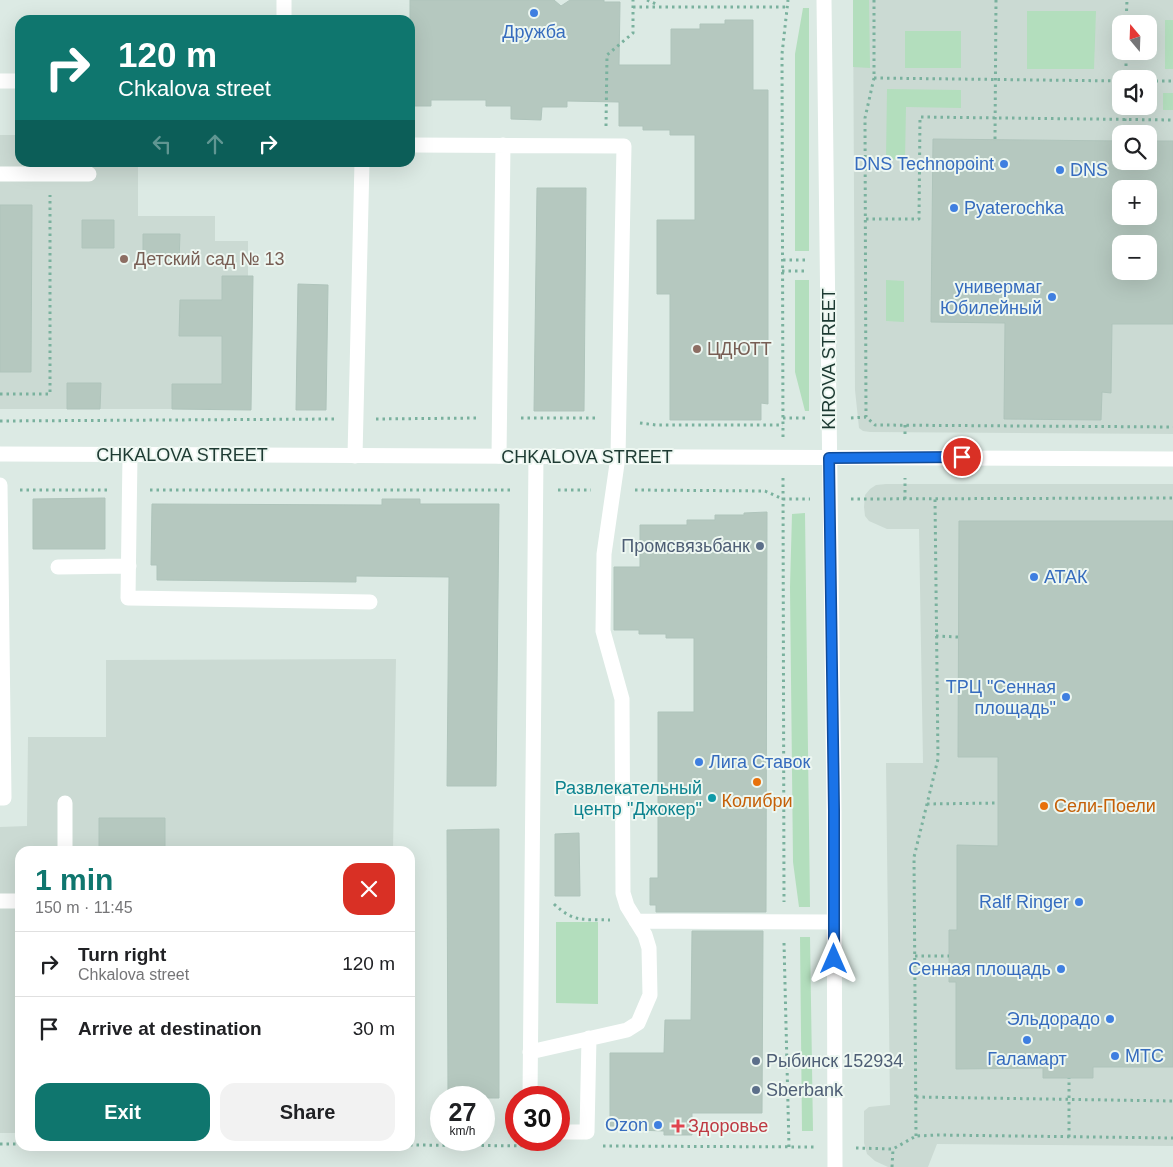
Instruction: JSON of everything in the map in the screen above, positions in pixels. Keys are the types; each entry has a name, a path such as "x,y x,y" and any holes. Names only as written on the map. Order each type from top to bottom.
{"street":[{"path":"284,0 284,15"},
{"name":"KIROVA STREET","path":"824,0 834,810 835,1167"},
{"path":"0,81 15,81"},
{"path":"415,145 624,146 618,457 604,554 604,631 622,699 623,893 627,906 647,941 650,995 638,1023 627,1030 530,1052"},
{"path":"499,456 503,145"},
{"path":"354,456 362,167"},
{"path":"0,174 89,174"},
{"name":"CHKALOVA STREET","path":"0,454 1173,459"},
{"path":"130,455 128,598 370,602"},
{"path":"530,1086 536,456"},
{"path":"0,485 4,798 0,798"},
{"path":"58,567 129,566"},
{"path":"64,846 65,803"},
{"path":"0,901 15,902"},
{"path":"636,921 833,922"},
{"path":"570,1132 587,1132 589,1038"}],"path":[{"path":"606,146 607,55 633,33 633,0"},
{"path":"647,0 660,7"},
{"path":"788,0 782,54 782,271 784,922 789,1147"},
{"path":"874,0 874,78 865,118 866,417 875,425 1173,427"},
{"path":"995,139 996,0"},
{"path":"1126,15 1127,0"},
{"path":"633,7 788,7"},
{"path":"874,78 1112,81"},
{"path":"1157,81 1173,81"},
{"path":"1125,115 1125,125"},
{"path":"866,219 919,219 920,116 1173,120"},
{"path":"0,394 50,394 50,174"},
{"path":"783,260 809,260"},
{"path":"782,271 809,271"},
{"path":"0,421 598,418 656,426 783,425"},
{"path":"0,490 765,491 783,499"},
{"path":"876,499 1173,498"},
{"path":"916,1136 914,857 938,759 935,499"},
{"path":"936,636 958,637"},
{"path":"927,804 998,803"},
{"path":"532,882 562,911 578,920 636,921"},
{"path":"915,956 949,956"},
{"path":"1069,1078 1069,1137"},
{"path":"916,1097 1173,1101"},
{"path":"892,1167 893,1149 916,1136 1173,1138"},
{"path":"0,1144 15,1144"}],"shaded area":[{"path":"853,0 1173,0 1173,434 870,432 859,428 855,390"},
{"name":"Детский сад № 13","path":"0,135 15,135 15,167 138,167 138,216 215,216 215,241 248,241 248,276 222,276 222,409 0,409"},
{"path":"1173,484 1173,1146 937,1144 928,1167 888,1167 875,1161 867,1154 864,1143 864,1111 869,1107 890,1105 886,763 923,763 919,529 887,529 869,521 865,516 865,495 876,485"},
{"path":"396,659 393,846 15,846 15,1133 0,1133 0,827 27,826 28,737 106,737 106,660"}],"green space":[{"path":"853,0 869,0 870,68 853,67"},
{"path":"803,8 809,8 809,251 795,251 795,54"},
{"path":"1027,11 1096,11 1094,69 1027,69"},
{"path":"1165,20 1173,20 1173,69 1165,69"},
{"path":"905,31 961,31 961,68 905,68"},
{"path":"887,89 961,90 961,108 906,107 905,160 886,159"},
{"path":"1163,93 1173,93 1173,110 1163,110"},
{"path":"795,280 809,280 809,411 805,411 795,372"},
{"path":"886,280 904,281 904,322 886,321"},
{"path":"805,513 810,907 799,907 793,862 790,587 792,514"},
{"path":"556,922 598,922 598,1004 556,1003"},
{"path":"800,937 810,937 813,1131 802,1131"}],"building":[{"path":"410,0 554,0 561,6 570,0 620,2 619,65 671,65 671,29 700,29 700,24 725,24 725,20 753,20 753,90 768,90 768,404 761,403 761,420 670,420 670,294 657,294 657,220 695,220 695,135 670,135 670,130 643,130 643,126 619,126 619,102 567,101 567,107 542,107 541,120 511,119 511,106 486,106 486,100 431,100 431,106 415,106 415,15 410,15"},
{"name":"универмаг Юбилейный","path":"933,139 1112,141 1112,170 1157,170 1157,141 1173,141 1173,324 1112,324 1111,393 1102,392 1101,420 1004,419 1005,323 931,322"},
{"path":"537,188 586,188 584,411 534,411"},
{"path":"0,205 32,205 31,372 0,372"},
{"path":"82,220 114,220 114,248 82,248"},
{"path":"143,234 180,234 179,262 143,262"},
{"path":"222,276 253,276 251,410 172,409 172,384 222,384 222,336 179,336 180,300 222,300"},
{"path":"298,284 328,285 326,410 296,410"},
{"path":"67,383 101,383 100,409 67,409"},
{"path":"105,498 105,549 33,549 33,499"},
{"path":"382,499 420,499 420,504 499,504 496,786 447,786 449,577 356,576 356,582 157,580 157,565 151,565 152,504 382,505"},
{"path":"767,512 766,912 656,912 656,905 650,905 650,878 658,878 658,712 694,712 694,638 666,638 666,634 639,634 639,630 614,630 614,567 640,567 640,525 687,525 687,520 715,520 715,515 744,515 744,513"},
{"path":"959,521 1173,521 1173,1067 1093,1067 1093,1078 1043,1078 1043,1068 956,1069 956,982 949,982 949,930 957,930 957,845 998,846 998,757 958,757"},
{"path":"99,818 165,818 165,846 99,846"},
{"path":"499,829 499,1098 495,1098 495,1086 448,1086 447,830"},
{"path":"579,833 580,896 555,896 555,834"},
{"path":"692,931 763,931 762,1113 692,1113 692,1135 664,1135 664,1131 637,1130 637,1126 610,1126 610,1053 664,1053 665,1020 691,1020"}],"place":[{"name":"Дружба","path":"534,13"},
{"name":"DNS Technopoint","path":"1004,164"},
{"name":"DNS","path":"1060,170"},
{"name":"Pyaterochka","path":"954,208"},
{"name":"Детский сад № 13","path":"124,259"},
{"name":"универмаг Юбилейный","path":"1052,297"},
{"name":"ЦДЮТТ","path":"697,349"},
{"name":"Промсвязьбанк","path":"760,546"},
{"name":"АТАК","path":"1034,577"},
{"name":"ТРЦ \"Сенная площадь\"","path":"1066,697"},
{"name":"Лига Ставок","path":"699,762"},
{"name":"Колибри","path":"757,782"},
{"name":"Развлекательный центр \"Джокер\"","path":"712,798"},
{"name":"Сели-Поели","path":"1044,806"},
{"name":"Ralf Ringer","path":"1079,902"},
{"name":"Сенная площадь","path":"1061,969"},
{"name":"Эльдорадо","path":"1110,1019"},
{"name":"Галамарт","path":"1027,1040"},
{"name":"МТС","path":"1115,1056"},
{"name":"Рыбинск 152934","path":"756,1061"},
{"name":"Sberbank","path":"756,1090"},
{"name":"Ozon","path":"658,1125"},
{"name":"Здоровье","path":"678,1126"}],"route":[{"path":"834,959 829,458 962,457"}]}
